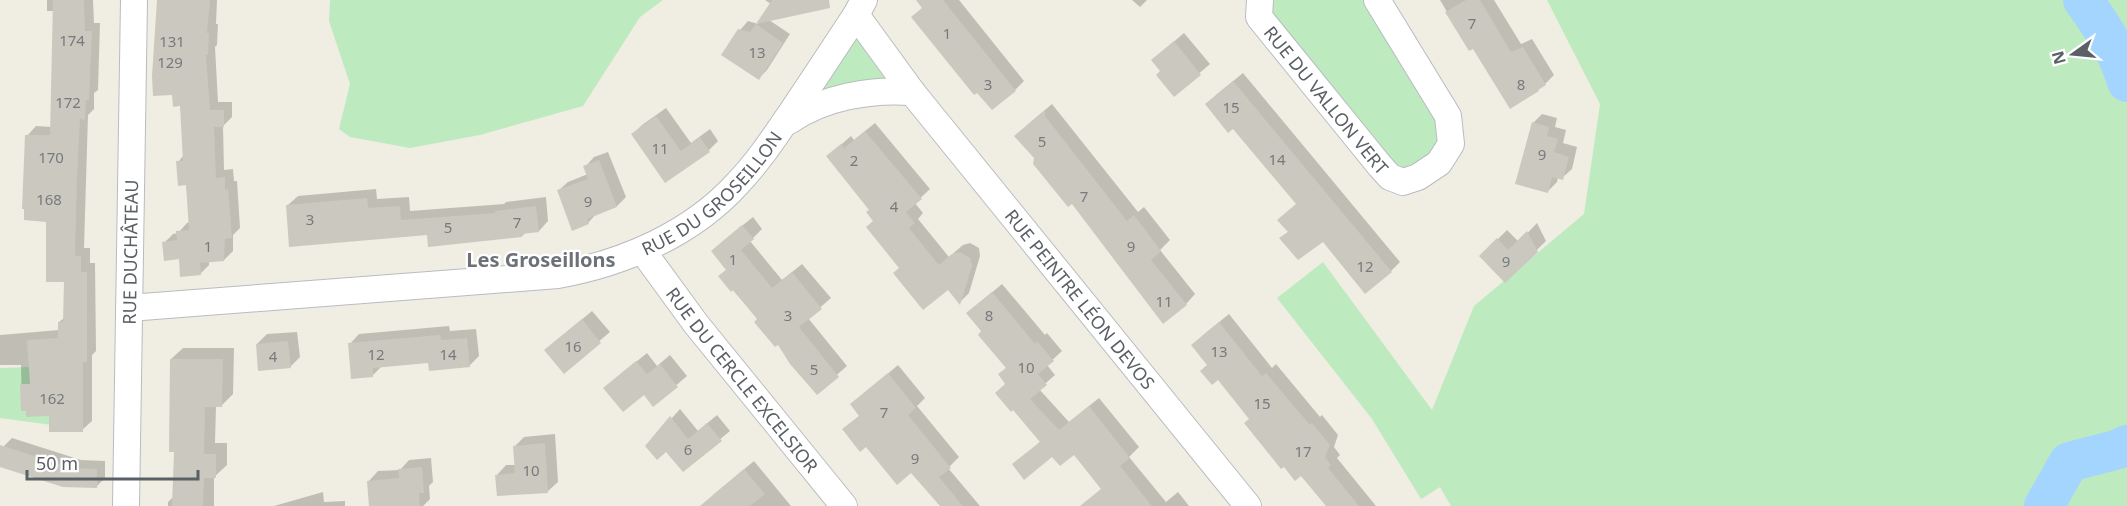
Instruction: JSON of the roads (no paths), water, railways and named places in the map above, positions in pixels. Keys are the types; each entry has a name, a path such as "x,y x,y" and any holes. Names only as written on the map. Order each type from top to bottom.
{"street":[{"name":"RUE DUCHÂTEAU","path":"126,506 134,0"},
{"name":"RUE DU VALLON VERT","path":"1260,0 1258,17 1380,166 1390,177 1403,182 1418,177 1439,163 1451,144 1448,116 1377,0"},
{"name":"RUE DU GROSEILLON","path":"129,308 558,275 618,261 680,230 714,206 737,185 758,161 782,127 860,8"},
{"name":"RUE PEINTRE LÉON DEVOS","path":"860,8 912,92 1248,506"},
{"path":"782,127 816,105 875,91 912,92"},
{"name":"RUE DU CERCLE EXCELSIOR","path":"642,250 696,324 844,506"}],"waterway":[{"path":"2083,0 2109,39 2127,82"},
{"path":"2044,506 2069,462 2127,445"}],"district":[{"name":"Les Groseillons","path":"541,259"}]}
